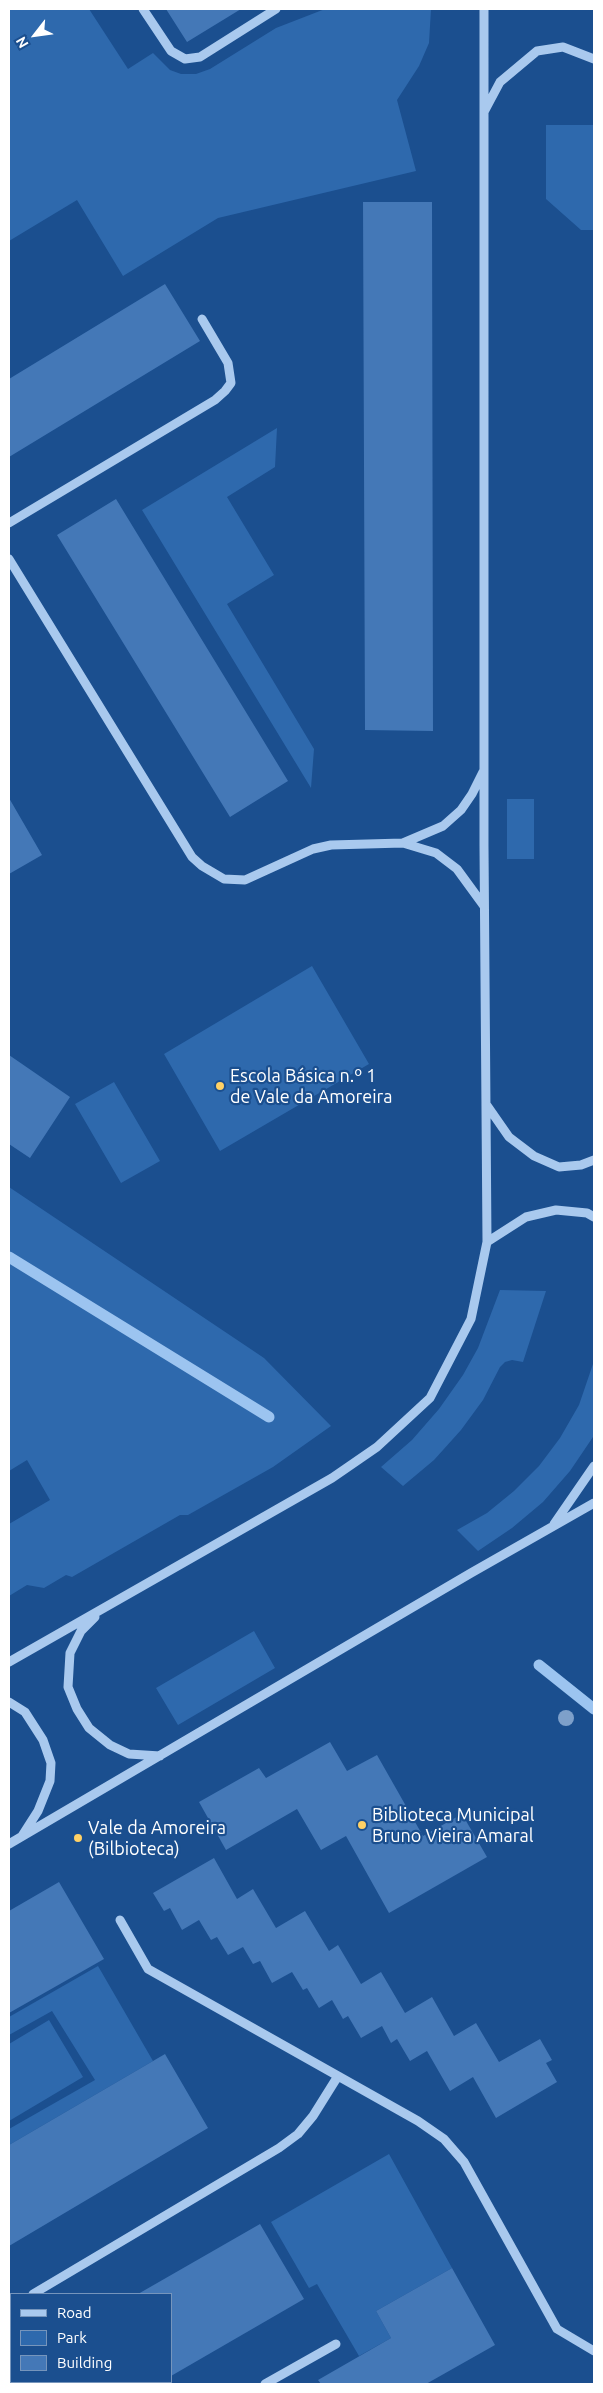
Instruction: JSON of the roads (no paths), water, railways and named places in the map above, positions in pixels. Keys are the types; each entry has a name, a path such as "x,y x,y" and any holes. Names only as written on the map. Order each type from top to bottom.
{"street":[{"path":"143,9 171,51 185,59 200,57 276,9"},
{"path":"9,1662 332,1478 377,1447 430,1398 471,1319 487,1242 484,906 484,9"},
{"path":"483,114 500,82 537,51 563,47 594,59"},
{"path":"9,523 215,400 225,392 231,383 228,364 202,319"},
{"path":"9,559 192,858 202,866 224,879 246,880 313,849 331,845 402,843 436,854 457,869 484,906"},
{"path":"402,843 443,826 455,816 472,794 484,769"},
{"path":"486,1104 509,1137 534,1156 559,1167 581,1165 594,1160"},
{"path":"487,1242 526,1217 556,1210 587,1213 594,1217"},
{"path":"552,1526 594,1466"},
{"path":"9,1844 552,1526 594,1504"},
{"path":"104,1608 81,1631 70,1654 68,1687 77,1709 89,1728 110,1745 129,1754 160,1756"},
{"path":"9,1702 25,1712 43,1740 51,1763 50,1781 38,1811 22,1837"},
{"path":"120,1920 148,1969 418,2121 444,2139 464,2162 557,2329 594,2351"},
{"path":"35,2293 279,2148 298,2134 313,2116 338,2076"},
{"path":"265,2384 336,2344"}],"waterway":[{"path":"9,1257 269,1417"},
{"path":"539,1665 594,1709"}],"place":[{"name":"Escola Básica n.º 1 de Vale da Amoreira","path":"220,1086"},
{"name":"Biblioteca Municipal Bruno Vieira Amaral","path":"362,1825"},
{"name":"Vale da Amoreira (Bilbioteca)","path":"78,1838"}]}
